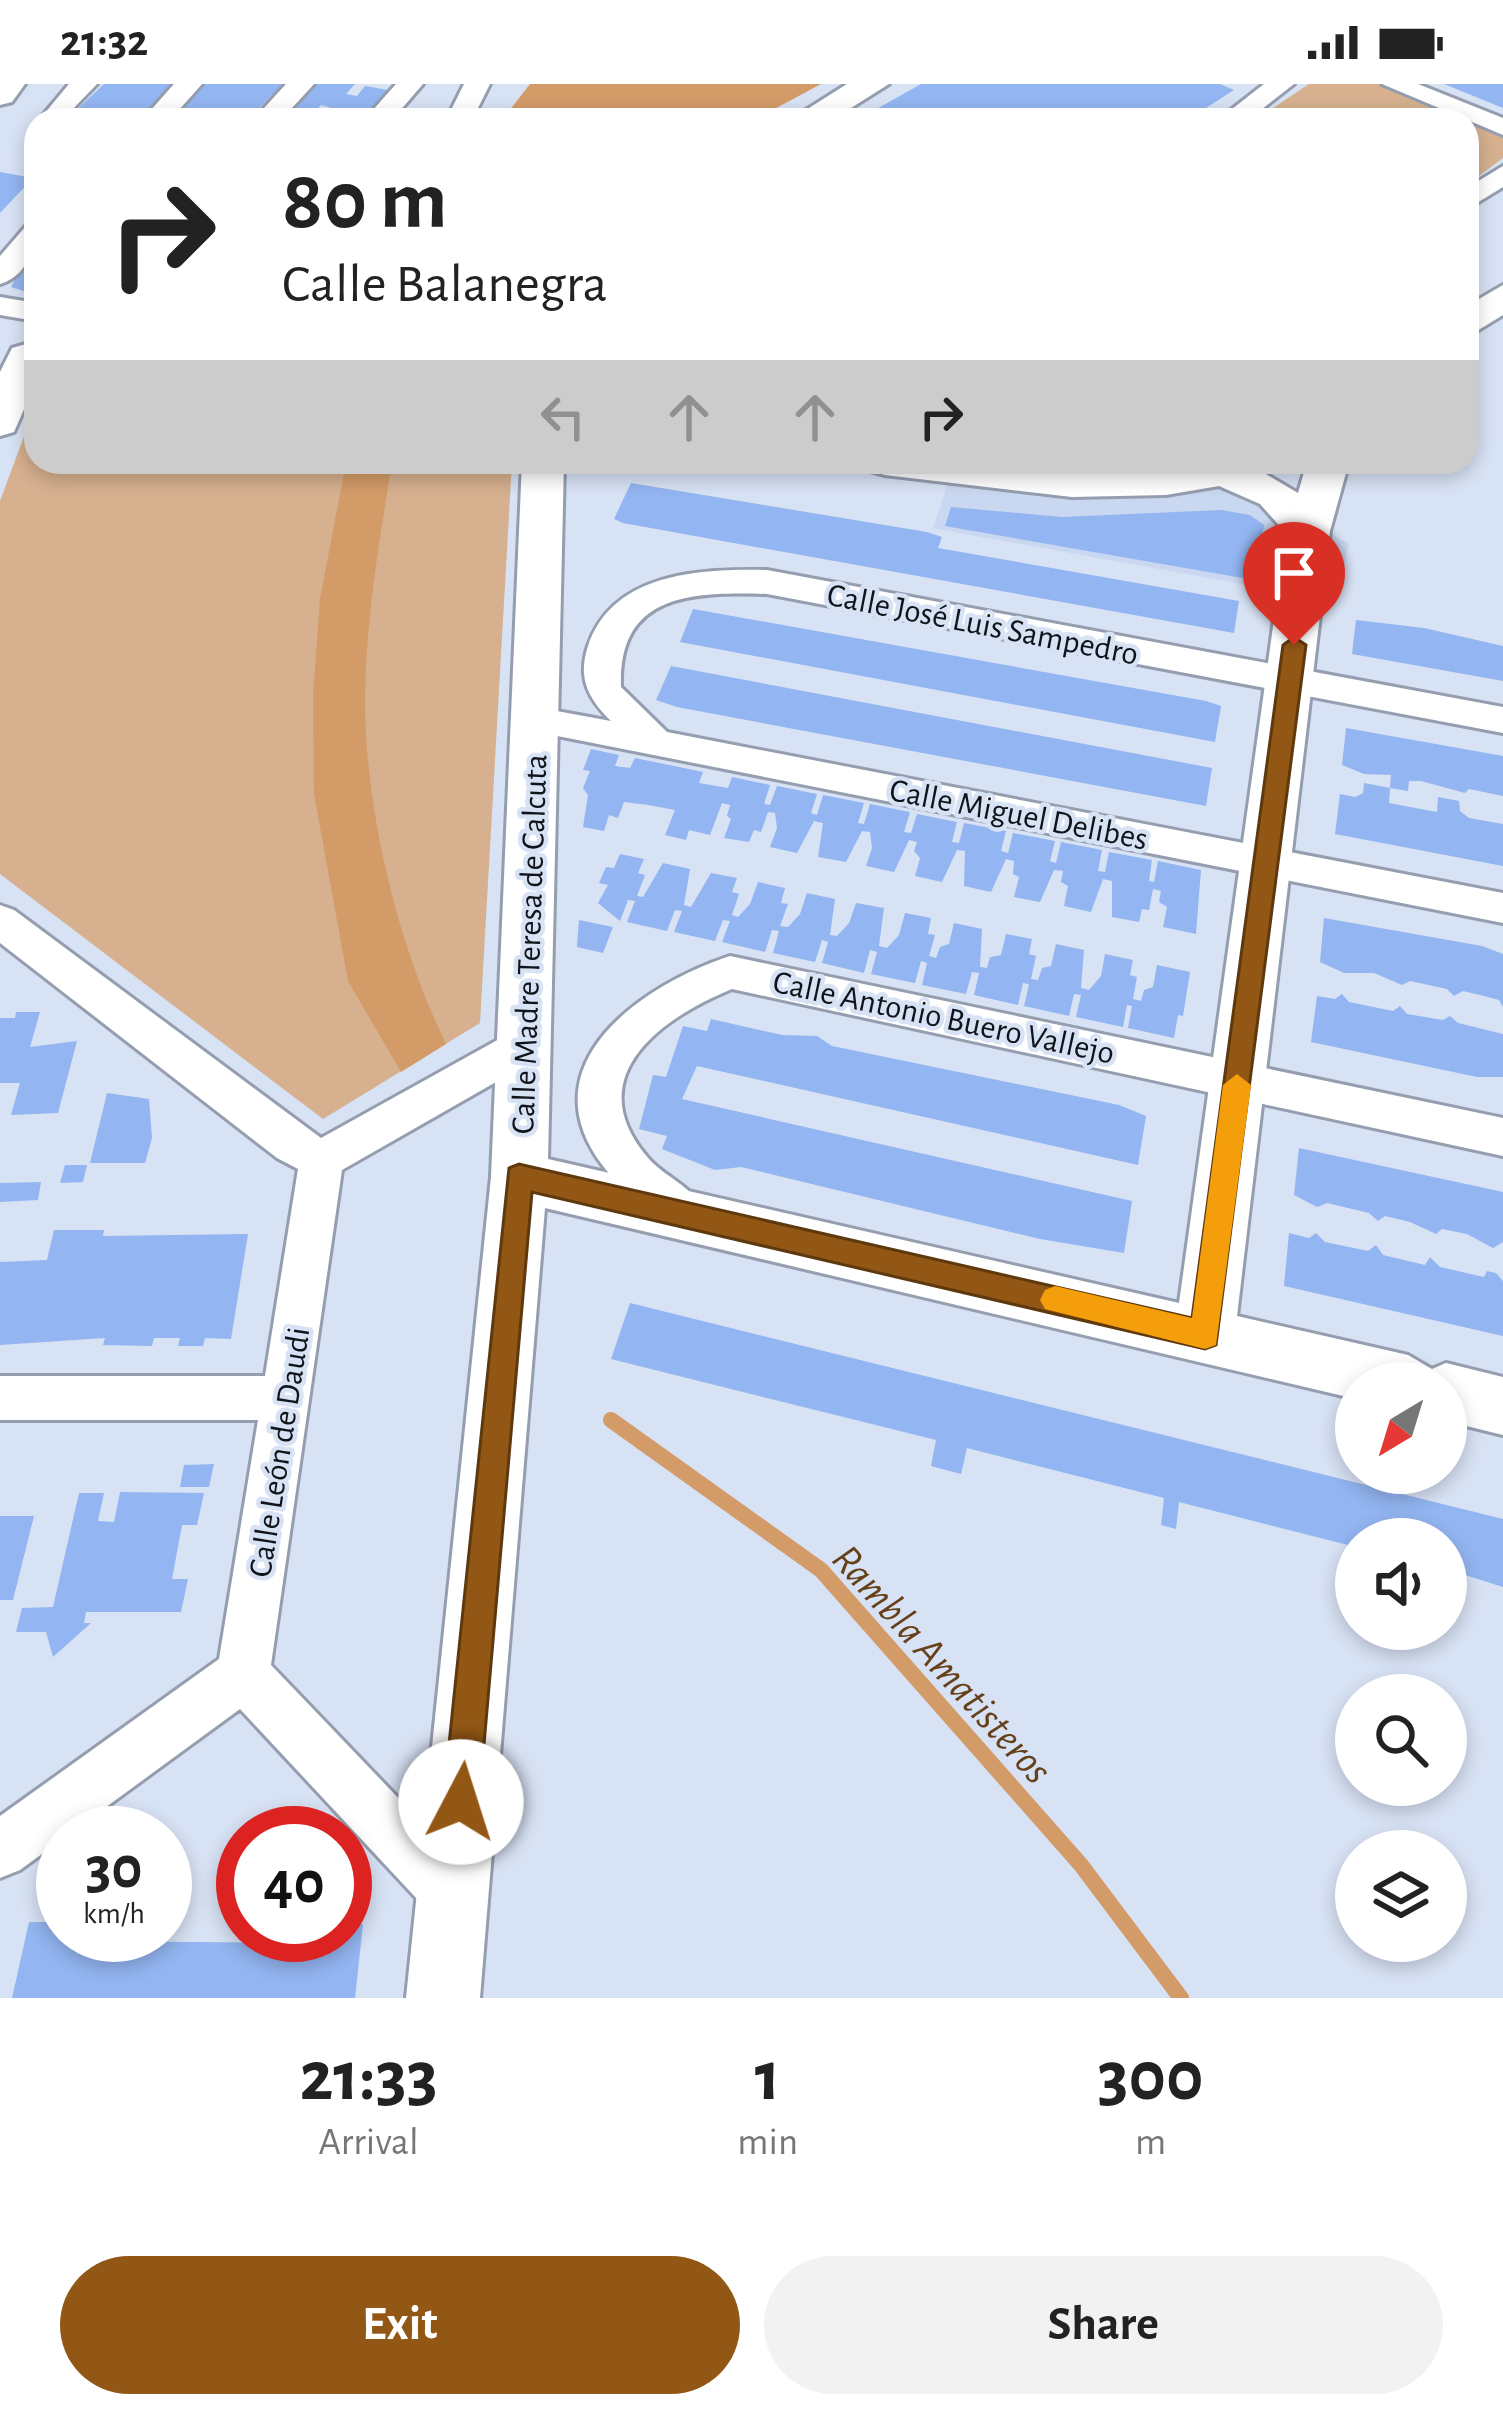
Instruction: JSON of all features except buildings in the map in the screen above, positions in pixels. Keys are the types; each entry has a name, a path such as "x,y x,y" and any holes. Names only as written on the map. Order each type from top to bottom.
{"street":[{"path":"0,95 8,84"},
{"path":"63,108 84,84"},
{"path":"166,108 189,84"},
{"path":"278,108 301,84"},
{"path":"396,84 408,85"},
{"path":"829,108 872,84"},
{"path":"1395,84 1454,108"},
{"path":"388,108 408,85"},
{"path":"1246,108 1275,85"},
{"path":"0,274 24,246"},
{"path":"1479,315 1503,296"},
{"path":"0,422 21,355"},
{"name":"Calle Madre Teresa de Calcuta","path":"443,1998 519,1177 544,474"},
{"path":"984,474 1084,486 1172,481 1268,484 1290,682 1205,1335"},
{"name":"Calle José Luis Sampedro","path":"655,743 604,691 603,647 610,631 662,588 708,579 767,581 1503,720"},
{"name":"Calle Miguel Delibes","path":"535,720 1503,908"},
{"path":"0,921 292,1145 322,1159 526,1045"},
{"name":"Calle Antonio Buero Vallejo","path":"692,1215 637,1183 605,1129 601,1088 616,1045 652,1007 696,982 730,972 1503,1137"},
{"name":"Calle León de Daudi","path":"244,1674 322,1159"},
{"path":"519,1177 1335,1366"},
{"path":"1467,1397 1503,1406"},
{"path":"0,1398 286,1398"},
{"path":"0,1850 244,1674 452,1895"}],"shaded area":[{"path":"530,84 821,84 776,108 511,108"},
{"path":"1309,84 1379,84 1437,108 1273,108"},
{"path":"1479,125 1503,135 1503,158 1479,176"},
{"path":"24,436 24,474 511,474 480,1023 323,1119 0,874 0,501"},
{"path":"344,474 390,474 368,633 369,774 382,854 403,933 446,1044 401,1072 348,981 314,794 313,696 320,599"},
{"path":"951,474 1228,474 1349,544 1336,601 933,528"}],"waterway":[{"name":"Rambla Amatisteros","path":"611,1420 821,1570 1081,1865 1181,1998"}],"slow traffic":[{"path":"1055,1300 1205,1335 1237,1085"}],"route":[{"path":"461,1802 519,1177 1205,1335 1294,645"}]}
